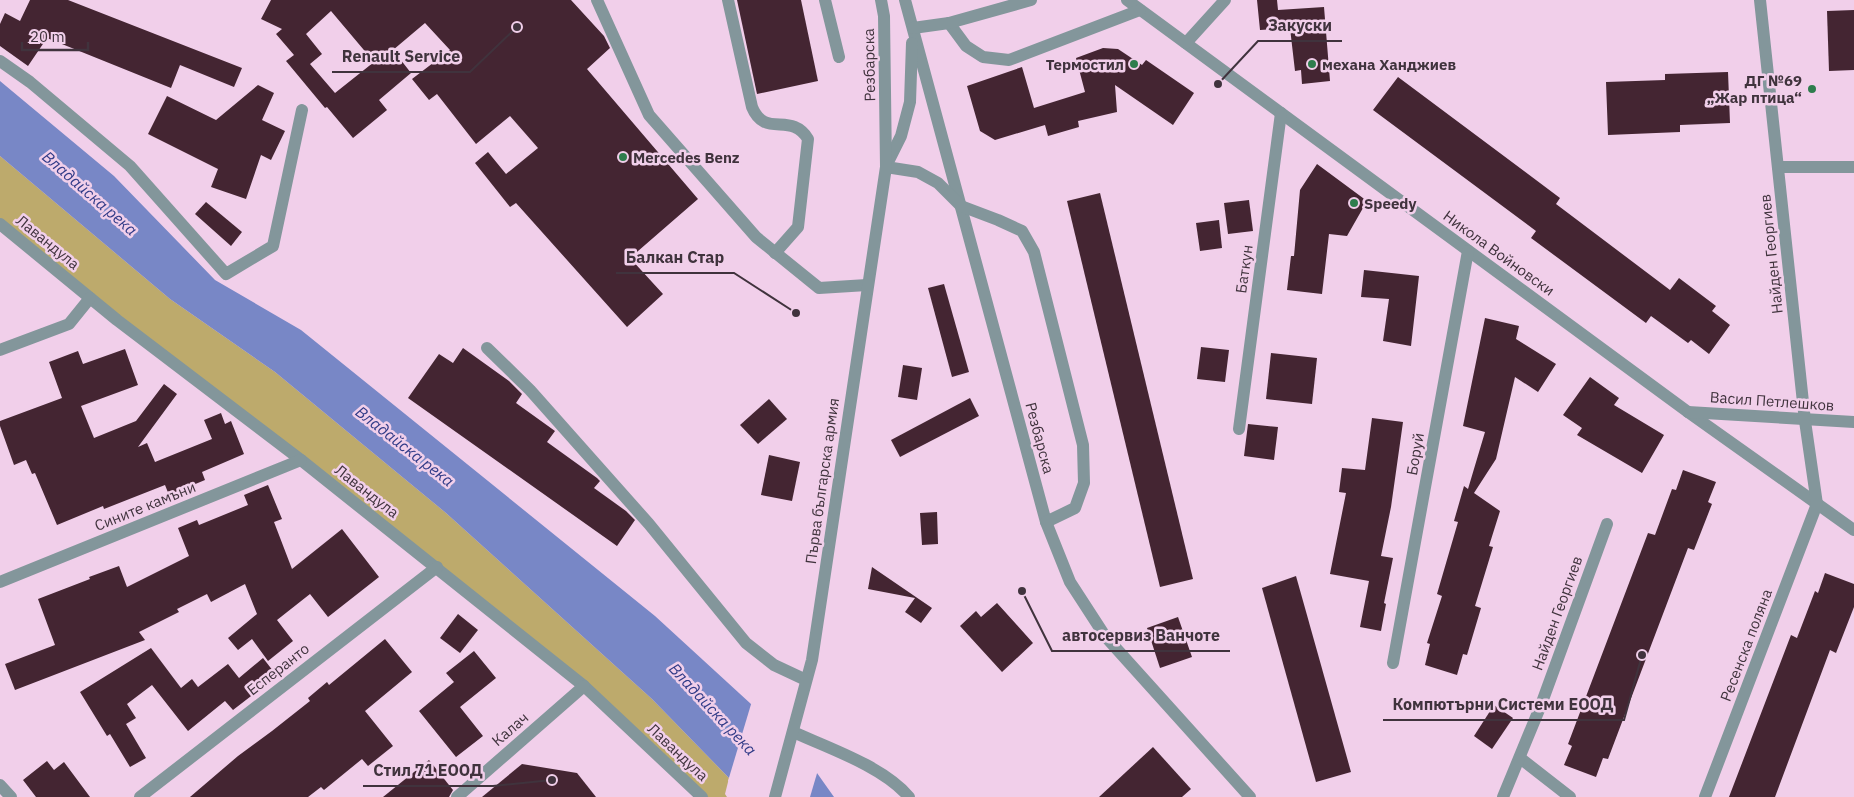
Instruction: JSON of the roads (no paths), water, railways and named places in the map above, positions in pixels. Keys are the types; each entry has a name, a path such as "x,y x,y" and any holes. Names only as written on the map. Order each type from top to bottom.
{"street":[{"path":"597,0 650,115 756,237 819,288 868,284"},
{"path":"728,0 755,116 765,123 792,126 802,130 808,139 798,227 775,252"},
{"path":"825,0 839,57"},
{"name":"Резбарска","path":"882,0 884,16 886,167"},
{"name":"Резбарска","path":"905,0 1046,522 1070,582 1105,636 1250,797"},
{"path":"912,28 950,24 1031,0"},
{"name":"Никола Войновски","path":"1127,0 1688,412 1854,530"},
{"path":"1186,43 1225,0"},
{"name":"Найден Георгиев","path":"1760,0 1805,420 1817,504"},
{"path":"950,24 966,46 984,57 1009,60 1140,10"},
{"name":"Резбарска","path":"886,167 901,136 910,102 912,28"},
{"path":"0,61 30,82 130,166 226,274 273,246 302,110"},
{"name":"Баткун","path":"1239,429 1281,113"},
{"path":"886,167 918,172 938,183 961,206 998,220 1022,232 1034,252 1083,445 1084,483 1075,508 1046,522"},
{"name":"Първа българска армия","path":"775,797 812,660 886,167"},
{"path":"1778,167 1854,167"},
{"name":"Лавандула","path":"0,224 90,298 301,460 584,686 700,796"},
{"name":"Боруй","path":"1393,664 1468,251"},
{"path":"0,350 69,324 90,298"},
{"path":"487,348 530,390 650,524 746,643 774,665 806,680"},
{"name":"Васил Петлешков","path":"1688,412 1854,422"},
{"name":"Сините камъни","path":"0,582 301,460"},
{"name":"Ресенска поляна","path":"1705,797 1817,504"},
{"name":"Найден Георгиев","path":"1504,797 1541,705 1607,524"},
{"name":"Есперанто","path":"140,797 437,567"},
{"name":"Калач","path":"457,797 584,686"},
{"path":"793,732 872,768 902,789 909,797"},
{"path":"1520,758 1570,797"},
{"path":"0,785 11,797"}],"water":[{"name":"Владайска река","path":"0,81 114,176 215,280 301,330 655,616 751,704 817,773 834,797 745,797 652,699 446,513 275,372 170,299 0,156"}],"place":[{"name":"Renault Service","path":"517,27"},
{"name":"Термостил","path":"1134,64"},
{"name":"механа Ханджиев","path":"1312,64"},
{"name":"Закуски","path":"1218,84"},
{"name":"ДГ №69 „Жар птица“","path":"1812,89"},
{"name":"Mercedes Benz","path":"623,157"},
{"name":"Speedy","path":"1354,203"},
{"name":"Балкан Стар","path":"796,313"},
{"name":"автосервиз Ванчоте","path":"1022,591"},
{"name":"Компютърни Системи ЕООД","path":"1642,655"},
{"name":"Стил 71 ЕООД","path":"552,780"}]}
